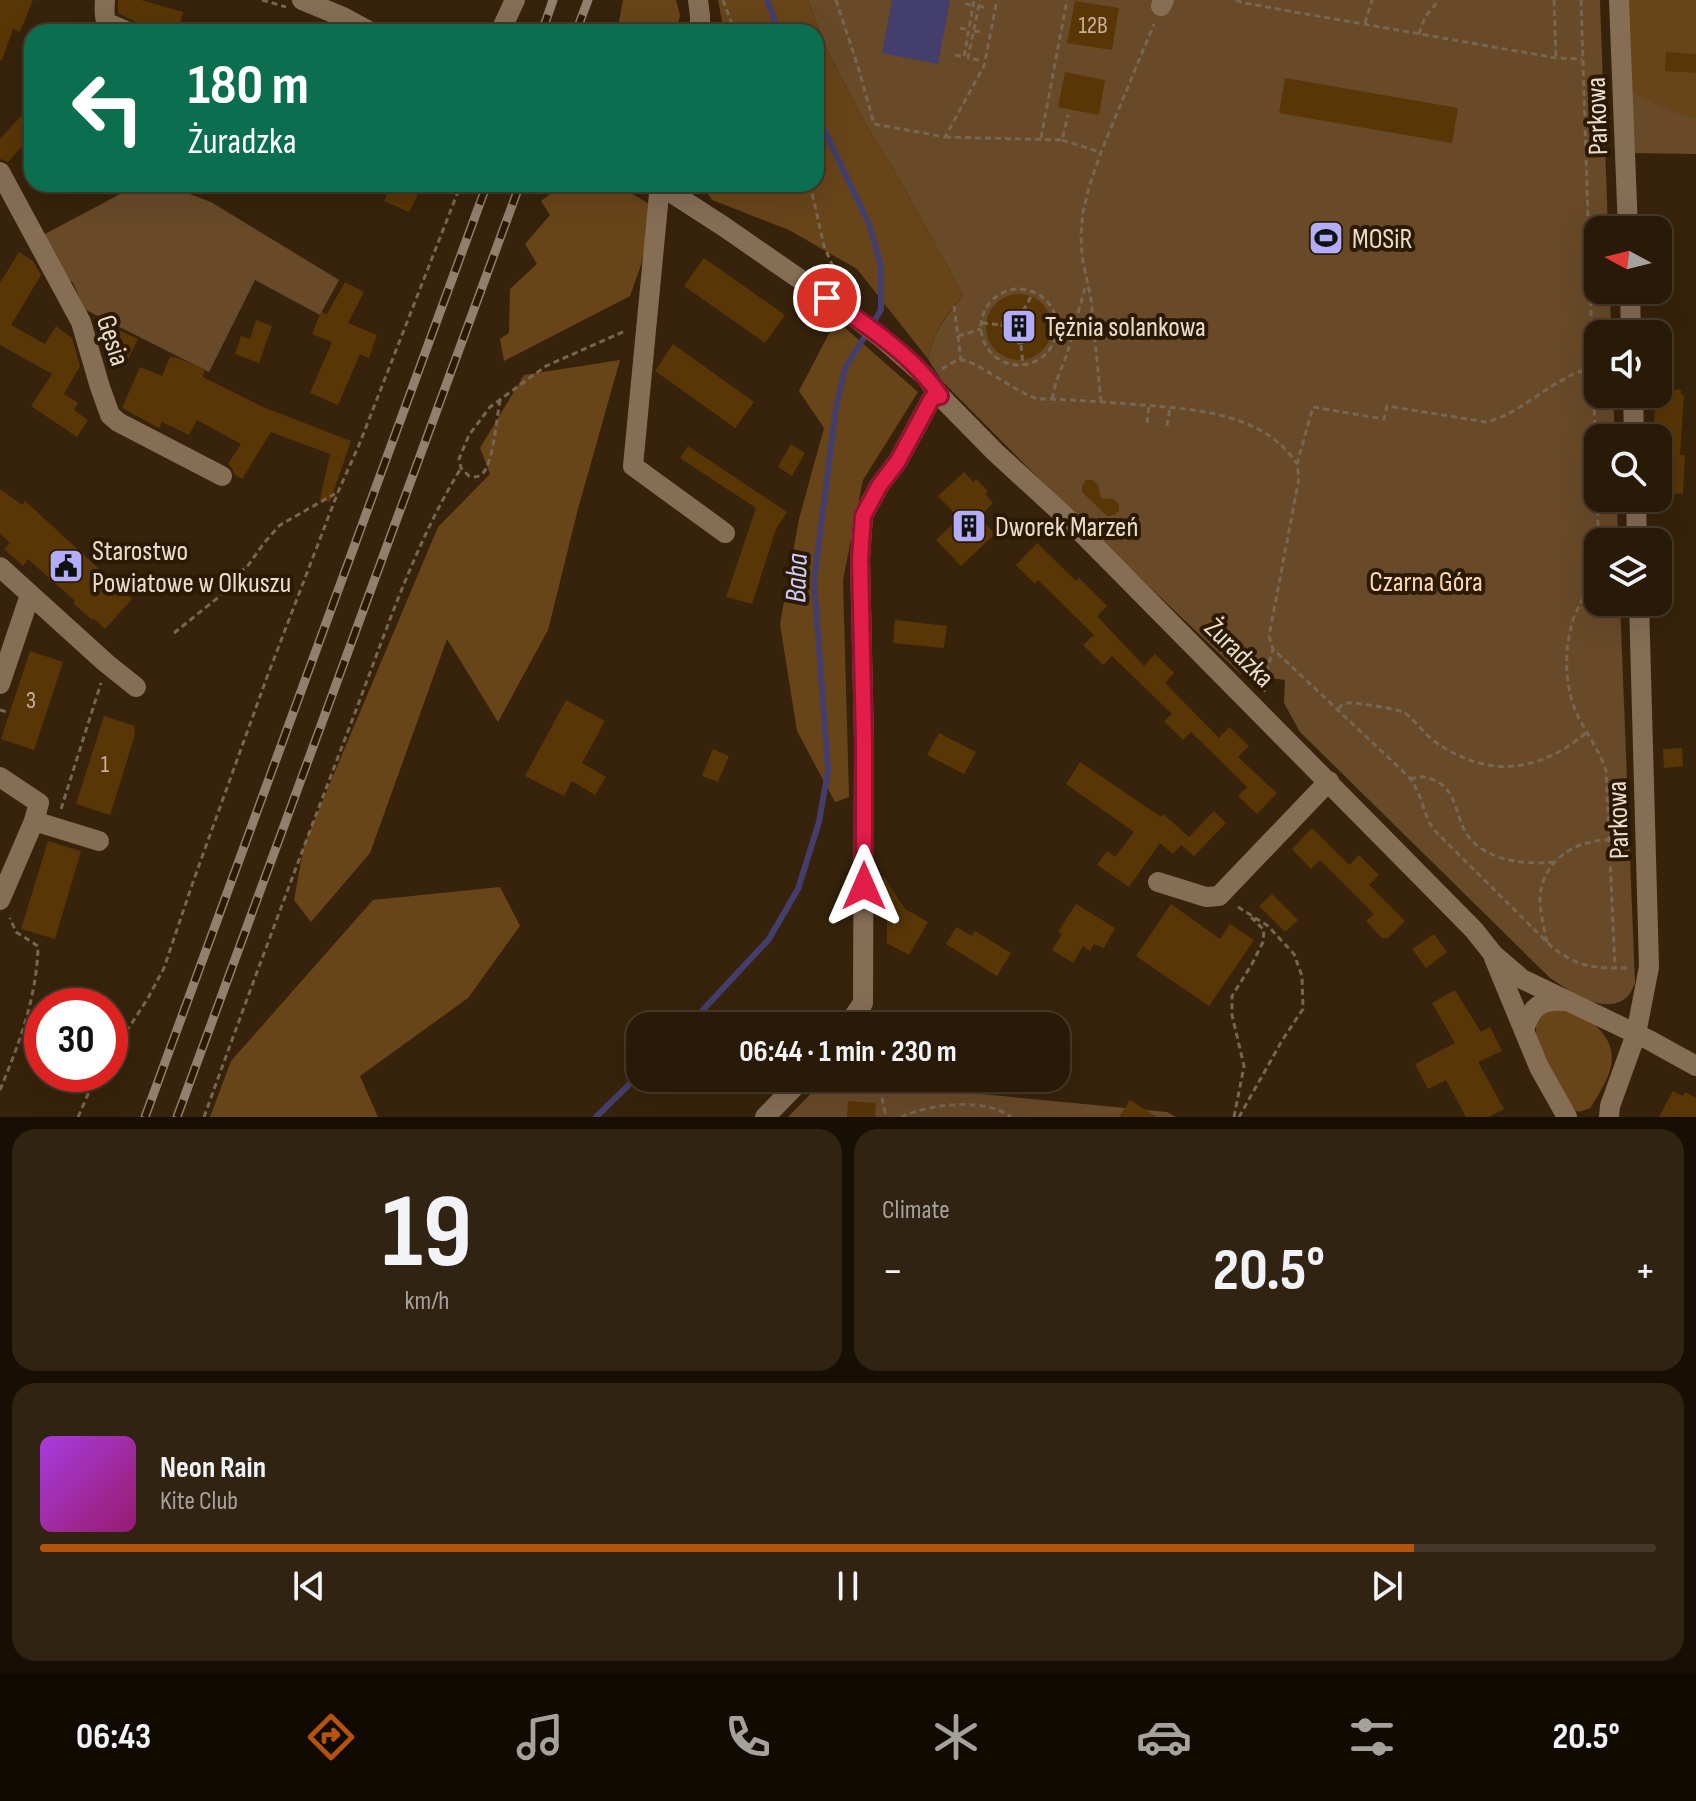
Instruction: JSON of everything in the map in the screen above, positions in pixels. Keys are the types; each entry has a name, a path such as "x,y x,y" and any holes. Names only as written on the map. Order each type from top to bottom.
{"street":[{"path":"105,0 104,18 110,24"},
{"path":"302,0 345,9 362,24"},
{"path":"504,24 515,0"},
{"path":"698,0 700,24"},
{"name":"Parkowa","path":"1619,0 1628,216"},
{"name":"Gęsia","path":"0,172 81,322 110,415 222,476"},
{"path":"658,192 633,466 725,533"},
{"name":"Żuradzka","path":"671,192 883,339 1329,781 1474,930 1493,954"},
{"path":"857,1012 863,1003 864,741 860,559 863,516 879,486 898,461 935,388"},
{"path":"0,567 136,687"},
{"path":"0,684 30,595"},
{"name":"Parkowa","path":"1605,1113 1636,1034 1649,967 1639,616"},
{"path":"0,777 39,803 5,908"},
{"path":"1158,882 1206,897 1219,896 1329,781"},
{"path":"34,821 99,841"},
{"path":"1493,954 1522,979 1696,1066"},
{"path":"1493,954 1539,1067 1567,1113"},
{"path":"1524,1030 1528,1017 1537,1005 1555,1000 1566,1001"},
{"path":"765,1117 789,1092"}],"path":[{"path":"723,0 732,24"},
{"path":"836,0 874,124 945,137 1062,140 1101,152"},
{"path":"945,137 984,66 997,0"},
{"path":"1041,139 1067,0"},
{"path":"1236,0 1556,58 1584,59"},
{"path":"1365,24 1372,0"},
{"path":"1419,34 1425,17 1439,0"},
{"path":"1554,0 1556,58"},
{"path":"1581,0 1592,320"},
{"path":"955,55 964,57 976,3"},
{"path":"965,4 976,3 988,8"},
{"path":"1101,402 1094,326 1082,257 1083,212 1101,152 1162,3"},
{"path":"960,28 983,32"},
{"path":"971,30 968,58 979,60"},
{"path":"1062,140 1068,115"},
{"path":"128,1029 164,968 262,692 458,192"},
{"path":"812,192 824,246 843,289"},
{"path":"1052,399 1087,281"},
{"path":"1009,290 1034,292 1053,309 1057,334 1053,345 1035,362 1011,365 990,352 981,329 982,317 997,296 1009,290"},
{"path":"1023,311 1034,292"},
{"path":"954,306 961,360"},
{"path":"1023,311 1032,317 1035,327 1031,338 1015,344 1002,333 1002,325 1008,314 1023,311"},
{"path":"500,400 490,463 483,474 469,476 461,468 459,459 469,435 490,407 546,366 647,322"},
{"path":"982,323 1002,325"},
{"path":"958,336 981,329"},
{"path":"1021,343 1023,365"},
{"path":"935,388 941,369 955,361 968,361 1029,397 1200,411 1245,423 1282,446 1297,464"},
{"path":"1584,370 1565,376 1520,408 1486,422 1387,406 1384,419 1313,407 1297,464 1299,478 1269,636 1273,649 1410,779 1433,829 1547,942 1575,962 1638,968"},
{"path":"1147,423 1149,406"},
{"path":"1167,426 1170,408"},
{"path":"1594,408 1598,527 1590,578 1575,616 1567,658 1568,683 1574,705 1602,757 1606,771 1615,968"},
{"path":"204,1117 277,914 402,590 440,502 461,468"},
{"path":"174,633 220,596 280,525 338,492"},
{"path":"1263,699 1273,649"},
{"path":"63,801 102,681"},
{"path":"1338,709 1351,703 1406,713 1429,738 1445,749 1470,761 1497,766 1511,767 1553,756 1587,732"},
{"path":"0,710 7,712"},
{"path":"1410,779 1425,776 1447,788 1466,834 1491,855 1519,862 1553,862"},
{"path":"1547,942 1540,900 1553,862 1584,843 1609,840"},
{"path":"1219,896 1268,926 1294,954 1302,976 1303,1009 1237,1117"},
{"path":"0,1090 27,1020 38,971 38,946 16,932 5,908"},
{"path":"1237,1117 1244,1066 1232,1015 1232,996 1258,953 1264,930 1244,910"},
{"path":"78,1117 89,1092"},
{"path":"881,1092 886,1117"},
{"path":"901,1117 936,1107 965,1105 994,1108 1011,1117"}],"green space":[{"name":"Czarna Góra","path":"808,0 1600,0 1608,216 1584,216 1584,304 1610,304 1611,320 1584,320 1584,408 1614,408 1614,424 1584,424 1584,512 1617,512 1618,528 1584,528 1584,616 1621,616 1635,984 1628,996 1619,1002 1599,1003 1576,995 1549,977 1300,732 1284,703 1285,680 1241,674 1094,534 942,381 928,359 937,331 963,295 865,123 824,44 824,24 817,24"},
{"path":"1696,0 1696,154 1631,153 1631,92"},
{"path":"124,192 184,192 211,202 339,280 320,315 255,280 209,372 84,309 73,283 67,278 43,235"},
{"path":"812,1092 960,1092 1167,1112 1176,1117 788,1117"}],"shaded area":[{"path":"623,0 676,0 680,15 678,24 618,24"},
{"path":"718,0 808,0 817,24 721,24"},
{"path":"892,0 950,0 938,64 882,53"},
{"path":"1626,0 1696,0 1696,119 1631,92"},
{"path":"824,44 865,123 963,295 941,324 928,359 857,269 789,230 712,200 706,192 824,192"},
{"path":"553,192 629,192 653,206 641,265 630,296 504,361 500,339 509,333 510,289 537,264 525,244 550,215 541,201"},
{"path":"836,320 918,392 863,480 843,580 849,797 835,802 797,731 780,624 799,519 824,428 799,391"},
{"path":"620,360 548,630 498,722 447,639 370,853 311,922 294,900 304,845 438,527 490,474 480,448 524,375"},
{"path":"500,887 520,926 468,998 360,1076 378,1117 210,1117 231,1061 373,900"},
{"path":"1554,1008 1587,1016 1611,1048 1610,1068 1602,1088 1590,1108 1579,1112 1569,1108 1536,1044 1536,1020 1543,1010"}],"building":[{"path":"0,0 33,0 20,32 13,29 2,60 0,60"},
{"path":"118,0 141,0 183,12 180,24 138,24 118,13"},
{"path":"1075,1 1119,8 1112,50 1067,43"},
{"path":"1666,52 1696,54 1696,73 1665,71"},
{"path":"1065,72 1105,80 1099,115 1058,107"},
{"path":"1285,78 1458,108 1452,143 1279,113"},
{"path":"24,115 24,145 8,162 0,159 0,139"},
{"path":"388,192 419,192 409,212 384,201"},
{"path":"19,252 33,261 41,275 11,325 45,344 56,326 72,338 80,366 64,394 78,403 74,410 88,420 77,437 31,406 52,374 0,345 0,283"},
{"path":"704,258 785,315 765,343 684,286"},
{"path":"345,282 364,292 348,323 377,335 369,358 360,354 338,405 310,393 332,342 312,334 321,312 327,314"},
{"name":"Tężnia solankowa","path":"1019,294 1042,304 1052,327 1042,350 1019,360 996,350 986,327 996,304"},
{"path":"256,320 272,326 259,363 235,354 241,336 250,339"},
{"path":"112,327 138,339 126,363 104,353 102,349"},
{"path":"673,344 754,402 735,428 655,371"},
{"path":"170,357 205,369 203,377 263,407 351,441 330,502 320,499 330,454 271,432 242,479 228,464 241,444 197,420 189,435 162,422 159,428 122,408 140,367 162,376"},
{"path":"1672,390 1681,390 1681,395 1684,395 1680,455 1685,455 1683,494 1672,494 1672,424 1654,424 1655,408 1672,408"},
{"path":"791,444 805,453 792,476 778,467"},
{"path":"688,446 787,512 776,529 752,604 726,597 756,508 680,458"},
{"name":"Dworek Marzeń","path":"964,472 988,491 985,494 993,503 979,517 995,534 961,566 936,540 959,518 938,496"},
{"path":"1086,480 1093,480 1098,485 1101,498 1113,499 1119,504 1119,511 1107,516 1082,492"},
{"name":"Starostwo Powiatowe w Olkuszu","path":"0,489 22,505 25,501 132,599 105,629 28,559 23,566 4,549 10,543 0,533"},
{"path":"1037,543 1107,606 1097,616 1144,666 1155,654 1174,673 1165,683 1219,738 1229,727 1249,746 1238,757 1277,793 1257,814 1238,796 1247,787 1191,732 1183,740 1164,721 1172,714 1112,656 1103,665 1083,645 1094,635 1038,580 1035,584 1016,565"},
{"path":"895,620 947,626 944,648 893,643"},
{"path":"30,651 63,662 34,750 1,739"},
{"path":"566,700 605,721 582,763 606,777 595,795 572,781 564,796 525,776"},
{"path":"104,716 135,726 110,815 76,804"},
{"path":"939,733 976,752 964,774 927,755"},
{"path":"1682,748 1683,766 1664,768 1663,749"},
{"path":"713,749 729,756 718,782 702,776"},
{"path":"1080,762 1161,817 1163,814 1189,837 1214,811 1226,823 1194,856 1181,845 1173,854 1160,843 1129,887 1097,865 1107,851 1115,857 1134,832 1066,784"},
{"path":"1312,828 1349,865 1359,855 1379,875 1369,885 1405,921 1388,938 1382,938 1366,921 1374,914 1320,860 1311,869 1292,849"},
{"path":"48,841 81,851 55,939 21,929"},
{"path":"883,875 905,909 928,922 909,955 887,943"},
{"path":"1272,894 1298,920 1285,932 1259,906"},
{"path":"1076,904 1115,928 1104,948 1094,944 1090,951 1083,946 1073,963 1052,950 1062,934 1058,932"},
{"path":"1171,904 1220,939 1230,924 1254,940 1209,1006 1136,956"},
{"path":"956,927 972,936 975,931 1011,953 997,976 946,944"},
{"path":"1434,934 1447,952 1426,968 1412,949"},
{"path":"1455,990 1481,1032 1490,1027 1502,1051 1478,1062 1504,1109 1489,1117 1466,1117 1446,1080 1428,1089 1415,1064 1455,1043 1432,1003"},
{"path":"1673,1091 1683,1096 1685,1092 1696,1098 1696,1117 1659,1117"},
{"path":"1130,1100 1157,1117 1119,1117"},
{"path":"848,1101 876,1103 875,1117 847,1117"}],"waterway":[{"name":"Baba","path":"767,0 776,24"},
{"name":"Baba","path":"701,1012 769,939 798,889 819,822 828,770 814,581 836,407 845,368 881,310 881,266 869,224 824,130"},
{"name":"Baba","path":"596,1117 626,1088"}],"railway":[{"path":"545,24 553,0"},
{"path":"579,24 588,0"},
{"path":"145,1117 484,192"},
{"path":"177,1117 517,192"}],"place":[{"name":"MOSiR","path":"1326,238"},
{"name":"Tężnia solankowa","path":"1019,326"},
{"name":"Dworek Marzeń","path":"969,526"},
{"name":"Starostwo Powiatowe w Olkuszu","path":"66,566"}],"route":[{"path":"827,298 883,339 930,380 940,396 932,398 898,461 879,486 863,516 860,617 864,886"}]}
